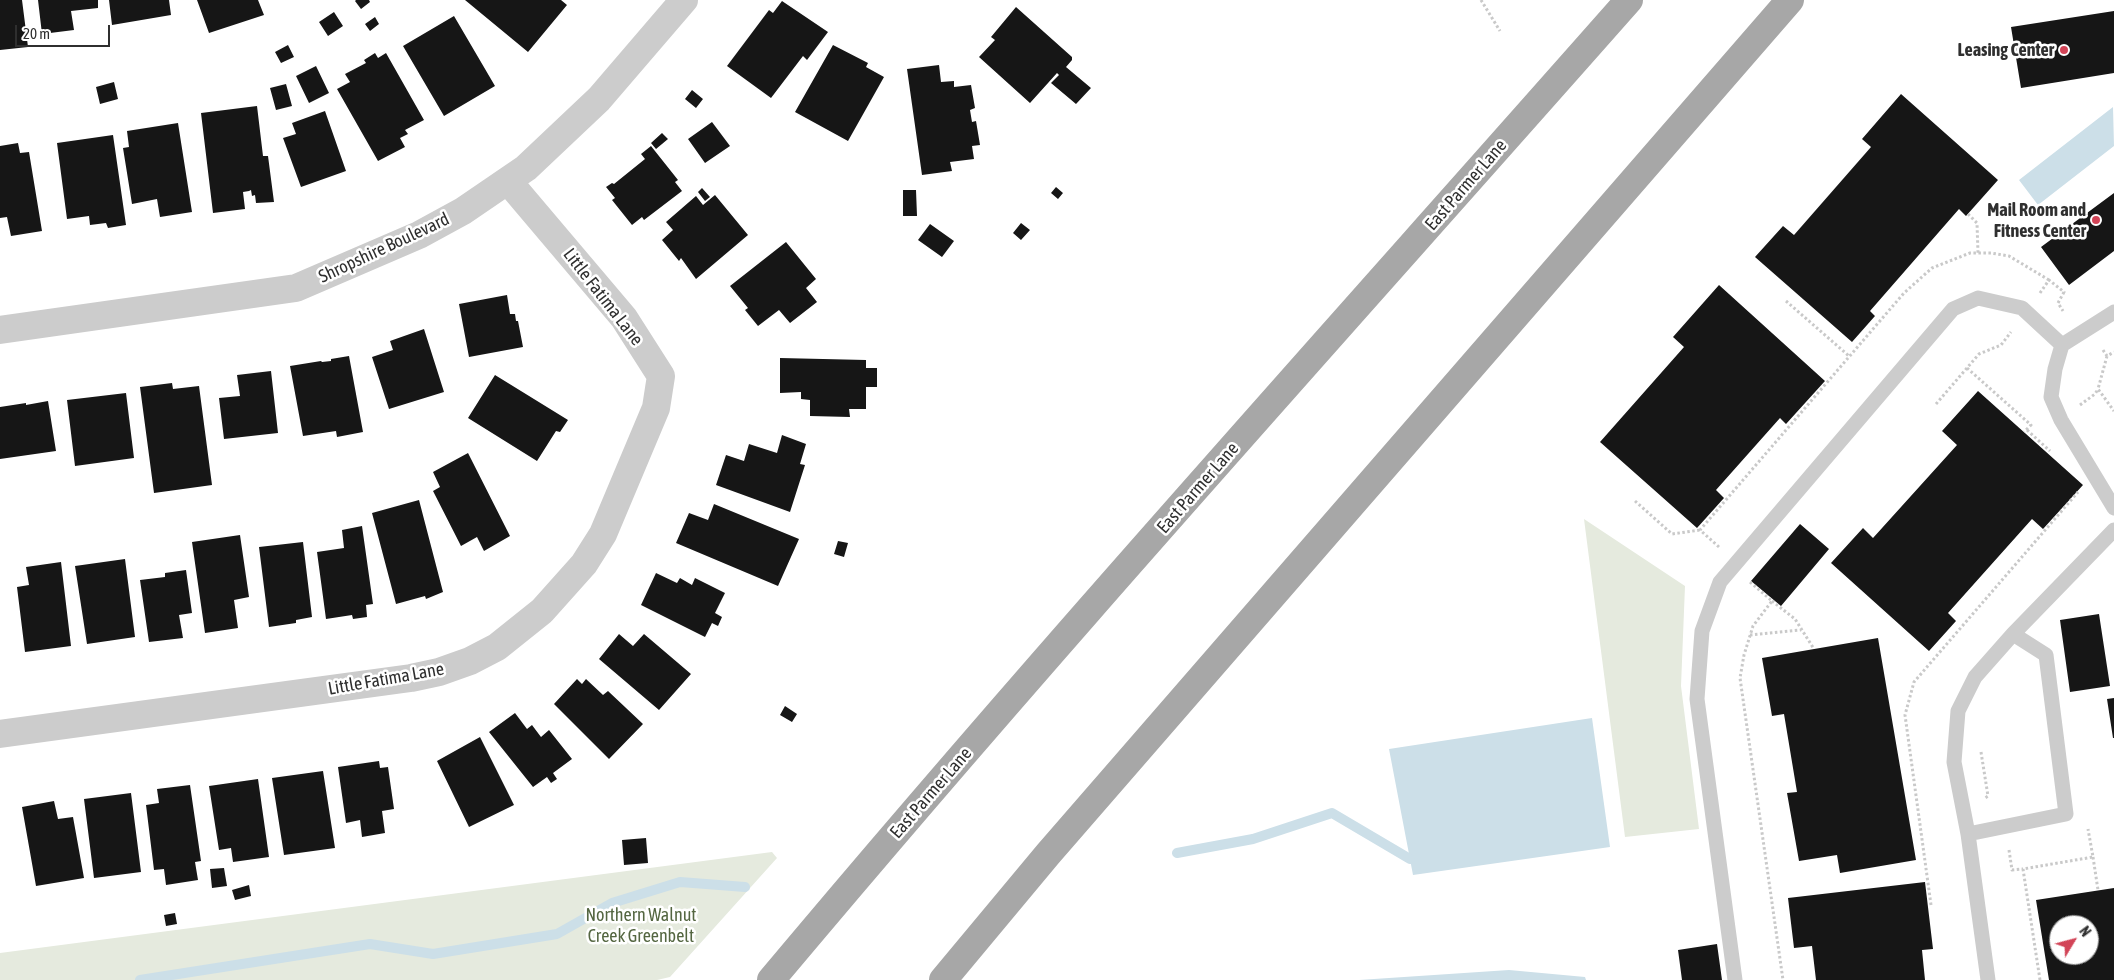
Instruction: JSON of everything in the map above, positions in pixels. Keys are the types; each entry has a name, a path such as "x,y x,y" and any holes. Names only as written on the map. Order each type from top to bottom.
{"main road":[{"name":"East Parmer Lane","path":"771,980 1046,660 1629,0"},
{"path":"943,980 1043,860 1790,0"}],"street":[{"name":"Shropshire Boulevard","path":"0,330 296,288 419,235 464,211 508,181 550,146 599,99 684,0"},
{"name":"Little Fatima Lane","path":"0,734 411,678 439,672 470,661 497,647 542,611 560,593 584,564 603,534 656,408 661,376 624,318 508,181"}],"lane":[{"path":"1736,980 1697,699 1702,631 1720,582 1953,309 1978,298 2022,308 2062,345"},
{"path":"2114,312 2062,345 2055,369 2051,398 2114,508"},
{"path":"1988,980 1968,834 1954,762 1958,711 1975,678 2013,634 2114,530"},
{"path":"1968,834 2066,814 2046,655 2013,634"}],"path":[{"path":"1481,0 1500,31"},
{"path":"1968,214 1977,223 1978,253"},
{"path":"1635,501 1672,534 1700,530 1904,293 1932,268 1970,254 1991,253 2009,256 2049,280 2064,292 2058,303 2066,314"},
{"path":"2037,298 2049,280"},
{"path":"1786,301 1850,356"},
{"path":"1936,404 1979,354 2001,345 2011,332"},
{"path":"2103,350 2107,356"},
{"path":"2078,408 2095,394 2107,356 2114,352"},
{"path":"1967,368 2031,425 2024,432"},
{"path":"2098,389 2114,411"},
{"path":"1700,530 1720,548 1716,552"},
{"path":"1747,580 1795,619 1814,649"},
{"path":"1772,601 1753,626 1744,655 1740,678 1783,980"},
{"path":"1750,635 1801,630"},
{"path":"1979,742 1988,796 1982,799"},
{"path":"2088,829 2098,890"},
{"path":"2009,850 2012,870 2093,857"},
{"path":"2023,869 2040,980"}],"green space":[{"path":"1584,519 1685,586 1681,686 1699,829 1625,837"},
{"name":"Northern Walnut Creek Greenbelt","path":"772,852 777,858 670,977 657,980 0,980 0,953"}],"shaded area":[{"path":"2113,107 2114,146 2038,205 2019,180"},
{"path":"1592,718 1610,847 1413,875 1389,749"},
{"path":"1509,970 1585,977 1586,980 1359,980"}],"building":[{"path":"0,0 22,0 28,47 0,50"},
{"path":"38,0 98,0 98,8 71,11 74,30 42,34"},
{"path":"109,0 169,0 171,15 112,25"},
{"path":"197,0 258,0 264,15 209,33"},
{"path":"356,0 369,0 370,2 361,9"},
{"path":"465,0 561,0 567,5 528,52"},
{"path":"782,1 828,32 807,60 803,56 771,98 727,66 769,10 773,13"},
{"path":"1016,7 1072,57 1072,60 1066,67 1091,88 1076,104 1051,83 1059,75 1057,73 1030,103 979,57 995,40 991,37"},
{"name":"Leasing Center","path":"2114,11 2114,73 2021,88 2011,27"},
{"path":"334,12 343,26 328,36 319,22"},
{"path":"454,16 495,86 444,116 403,46"},
{"path":"375,17 379,24 370,31 365,24"},
{"path":"288,45 294,57 281,63 275,52"},
{"path":"833,45 868,63 866,67 884,77 848,141 795,112"},
{"path":"375,53 378,58 386,53 424,120 405,130 408,134 400,138 405,147 378,161 337,89 350,82 345,74 366,63 364,60"},
{"path":"939,65 941,82 954,81 954,87 971,85 975,108 970,110 972,122 976,121 980,145 972,146 974,159 950,162 952,171 922,175 907,69"},
{"path":"316,66 329,93 309,103 296,76"},
{"path":"114,82 118,99 100,104 96,87"},
{"path":"286,84 292,106 276,110 270,88"},
{"path":"692,90 703,99 696,108 685,99"},
{"path":"1901,94 1998,180 1966,216 1959,209 1870,311 1875,316 1852,342 1755,257 1783,226 1794,235 1871,147 1862,139"},
{"path":"257,106 263,156 268,156 274,202 256,203 255,195 252,196 251,190 243,192 245,209 213,213 201,113"},
{"path":"325,111 346,171 301,187 283,138 296,134 292,123"},
{"path":"712,122 730,146 705,163 688,139"},
{"path":"178,123 192,212 160,217 157,199 132,204 123,148 129,147 127,131"},
{"path":"662,133 668,139 656,149 651,143"},
{"path":"113,135 126,225 108,228 106,223 90,225 89,216 67,219 57,143"},
{"path":"18,143 20,153 29,152 42,231 11,236 7,217 0,218 0,146"},
{"path":"651,146 678,180 675,182 682,191 644,220 642,217 632,225 612,200 615,198 606,187 612,183 614,184 645,159 641,154"},
{"path":"1056,187 1063,193 1058,199 1051,193"},
{"path":"702,188 710,197 705,201 698,192"},
{"path":"903,190 916,190 917,216 903,216"},
{"name":"Mail Room and Fitness Center","path":"2114,193 2114,251 2069,285 2041,247"},
{"path":"715,195 748,235 696,279 681,258 679,261 662,240 673,230 666,222 696,196 703,205"},
{"path":"1021,223 1030,230 1021,240 1013,233"},
{"path":"930,224 954,241 942,257 918,240"},
{"path":"786,242 816,279 806,288 817,302 790,323 779,310 758,326 745,310 748,308 730,286"},
{"path":"1719,285 1825,381 1786,424 1780,418 1716,490 1724,498 1697,528 1600,442 1684,347 1673,337"},
{"path":"507,295 510,314 515,314 516,321 518,321 523,347 469,357 459,304"},
{"path":"424,329 444,392 389,409 372,357 393,350 390,341"},
{"path":"349,356 363,432 337,437 336,431 303,436 290,366 331,361 331,359"},
{"path":"780,358 866,360 866,368 877,368 877,387 866,387 866,409 849,409 850,417 810,416 810,400 801,399 801,392 780,393"},
{"path":"271,371 278,433 224,439 219,398 240,396 237,375"},
{"path":"495,375 568,420 560,432 556,431 537,461 468,418"},
{"path":"172,383 173,389 199,386 212,485 154,493 140,387"},
{"path":"1978,391 2083,485 2043,529 2032,519 1948,613 1956,621 1929,651 1831,563 1863,528 1873,538 1957,445 1942,431"},
{"path":"126,393 134,458 75,466 67,400"},
{"path":"48,401 56,451 0,459 0,407"},
{"path":"782,435 806,444 800,464 805,465 790,512 716,485 726,455 744,461 749,444 777,453"},
{"path":"468,453 510,536 484,551 477,537 461,546 433,491 440,487 433,472"},
{"path":"419,500 443,592 426,599 425,596 396,604 372,513"},
{"path":"714,504 799,539 778,586 676,543 689,513 708,520"},
{"path":"1800,524 1829,549 1781,606 1751,581"},
{"path":"362,526 373,604 366,605 367,617 353,619 352,615 326,619 317,552 344,548 342,530"},
{"path":"240,535 249,597 234,600 238,628 205,633 192,542"},
{"path":"838,541 848,543 844,557 834,554"},
{"path":"303,542 312,617 296,620 296,623 269,627 259,547"},
{"path":"125,559 135,637 87,644 75,566"},
{"path":"61,562 71,646 25,652 17,587 29,585 26,567"},
{"path":"186,570 192,613 179,615 183,638 149,642 140,580 165,577 165,573"},
{"path":"656,573 677,583 680,578 692,585 695,578 725,593 715,613 722,617 718,626 712,623 705,637 641,605"},
{"path":"2099,614 2110,686 2070,692 2060,620"},
{"path":"619,634 633,646 644,634 691,674 659,710 599,659"},
{"path":"1878,638 1916,860 1840,873 1837,855 1799,861 1787,793 1797,792 1784,714 1772,716 1762,658"},
{"path":"577,679 582,684 586,679 603,695 608,691 643,724 609,759 554,704"},
{"path":"2114,698 2114,738 2113,738 2107,699"},
{"path":"785,706 797,714 792,722 780,715"},
{"path":"515,713 527,729 532,725 541,737 549,730 572,759 553,773 557,779 551,783 547,777 533,787 489,732"},
{"path":"480,737 514,805 469,827 437,761"},
{"path":"379,761 380,768 388,767 394,809 382,811 385,833 362,837 360,820 346,823 338,767"},
{"path":"323,771 335,848 284,855 272,778"},
{"path":"258,779 269,857 233,862 231,848 219,850 209,786"},
{"path":"190,785 201,861 195,862 198,880 166,885 164,869 154,870 146,805 159,803 157,789"},
{"path":"131,793 141,872 94,878 84,799"},
{"path":"54,801 58,819 73,817 84,878 36,886 22,807"},
{"path":"646,838 648,863 624,865 622,840"},
{"path":"224,868 227,886 212,888 210,869"},
{"path":"1925,882 1933,949 1922,950 1925,980 1816,980 1812,946 1794,948 1788,898"},
{"path":"249,885 251,896 235,900 232,890"},
{"path":"2114,888 2114,980 2049,980 2036,900"},
{"path":"175,913 177,924 166,926 164,915"},
{"path":"1717,944 1722,980 1682,980 1678,950"}],"waterway":[{"path":"1177,853 1253,839 1332,813 1410,859"},
{"path":"140,980 370,944 433,954 557,934 612,903 680,882 745,887"}],"place":[{"name":"Leasing Center","path":"2064,50"},
{"name":"Mail Room and Fitness Center","path":"2096,220"}]}
